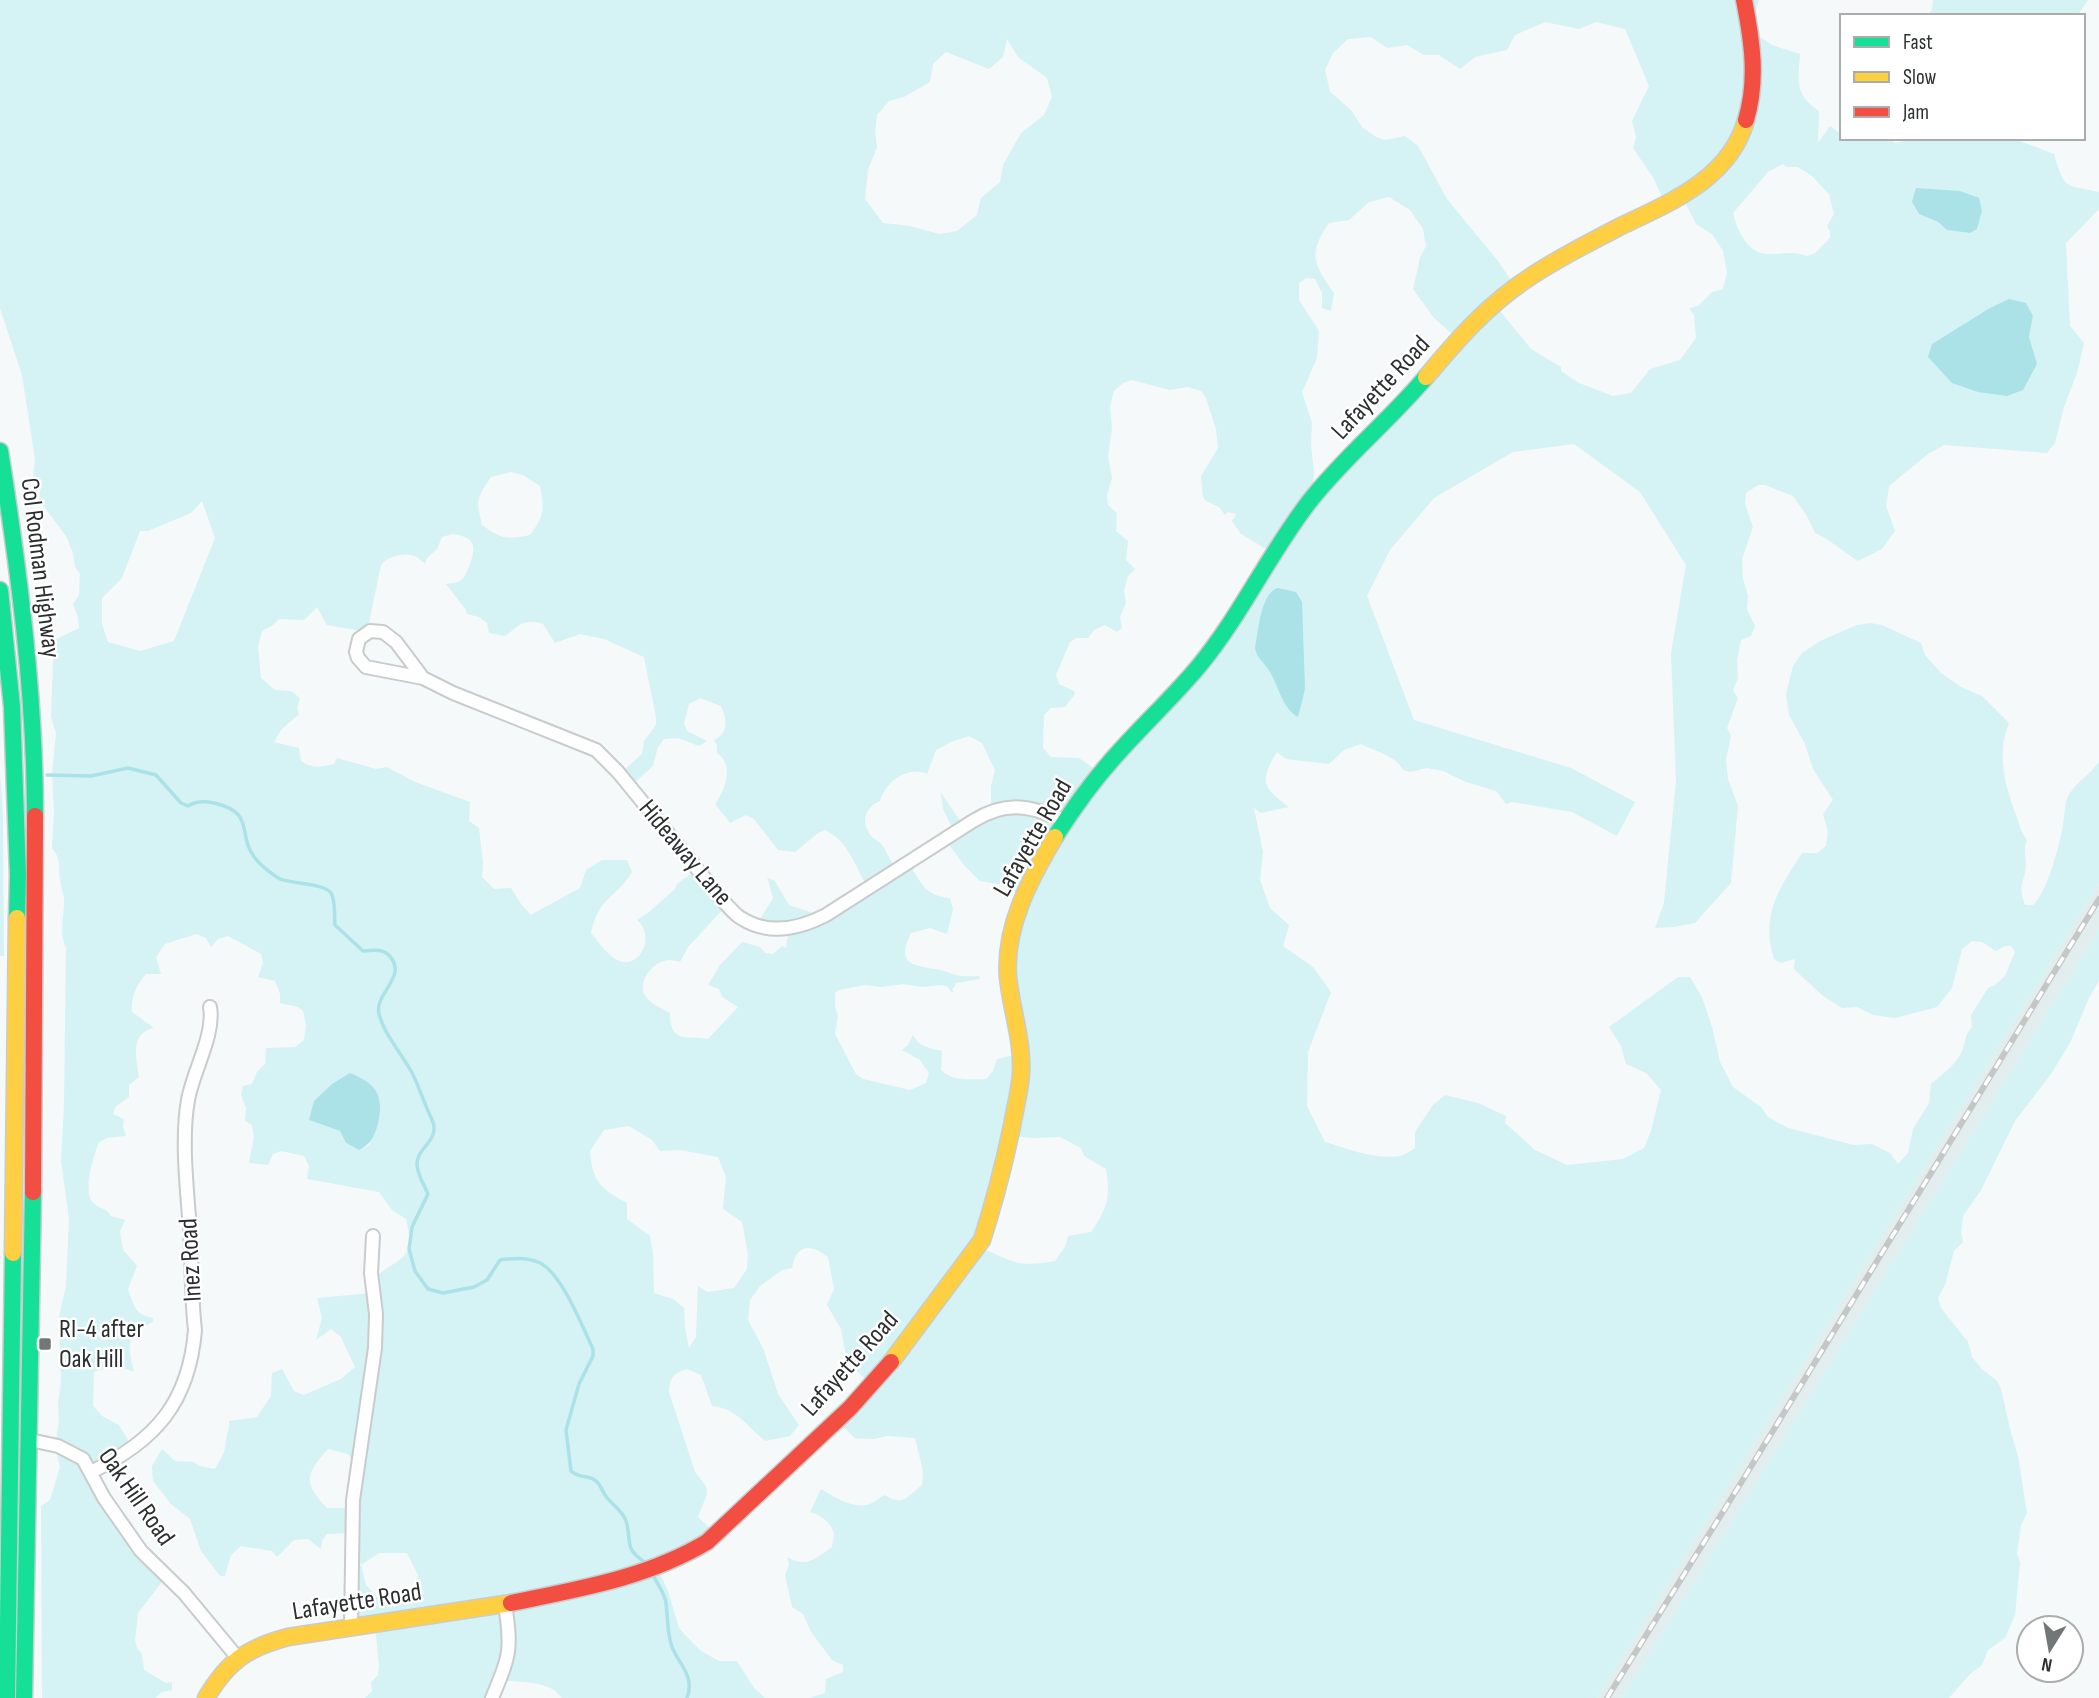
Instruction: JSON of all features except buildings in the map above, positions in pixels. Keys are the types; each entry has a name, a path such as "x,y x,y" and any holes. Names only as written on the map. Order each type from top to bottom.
{"main road":[{"name":"Lafayette Road","path":"206,1698 220,1675 237,1657 260,1644 351,1626 505,1604 608,1583 678,1559 696,1550 850,1408 882,1374 982,1240 998,1189 1020,1084 1019,1043 1007,981 1009,939 1024,897 1054,841 1097,776 1173,697 1205,658 1269,559 1325,482 1399,408 1480,316 1536,272 1684,194 1707,179 1722,164 1736,146 1752,95 1752,47 1744,0"},
{"name":"Col Rodman Highway","path":"0,451 12,527 29,677 35,804 30,1440 24,1698"},
{"name":"Col Rodman Highway","path":"0,590 12,707 18,875 6,1437 7,1698"},
{"name":"Oak Hill Road","path":"6,1437 30,1440"}],"street":[{"name":"Hideaway Lane","path":"423,678 396,642 383,632 370,631 359,639 356,652 366,667 423,678 453,693 596,750 618,772 724,903 740,918 770,929 791,929 826,915 996,809 1020,806 1033,808 1067,821"},
{"name":"Inez Road","path":"92,1472 129,1452 157,1427 181,1392 193,1351 195,1331 186,1176 186,1125 188,1100 209,1029 210,1007"},
{"path":"351,1626 353,1500 375,1348 376,1314 371,1273 373,1236"},
{"name":"Oak Hill Road","path":"30,1440 71,1452 83,1459 104,1498 141,1551 184,1592 237,1657"},
{"path":"492,1698 507,1664 509,1652 509,1622 505,1604"}],"shaded area":[{"path":"0,0 1759,0 1750,30 1772,45 1800,54 1801,93 1819,111 1818,143 1830,126 1840,134 1840,140 1889,140 1896,143 1909,140 2017,140 2054,154 2067,183 2099,192 2099,209 2066,243 2070,326 2084,343 2055,443 2047,453 1944,445 1928,454 1889,486 1886,506 1895,531 1882,549 1858,561 1815,533 1793,496 1765,485 1758,485 1746,493 1745,504 1753,527 1742,559 1743,579 1748,596 1747,609 1755,626 1751,636 1741,640 1737,660 1738,678 1733,690 1738,698 1727,728 1731,736 1726,760 1728,779 1738,806 1731,883 1695,923 1674,927 1655,928 1664,903 1676,781 1671,653 1686,565 1640,492 1574,444 1513,452 1434,498 1390,550 1367,596 1414,720 1571,768 1635,802 1617,836 1572,812 1512,802 1506,804 1496,791 1466,782 1443,771 1427,768 1410,772 1403,770 1390,757 1361,744 1344,750 1329,764 1286,759 1277,752 1267,770 1266,783 1273,794 1289,807 1261,813 1254,808 1263,852 1260,880 1270,908 1289,925 1283,946 1313,967 1331,992 1308,1052 1307,1106 1325,1142 1371,1155 1400,1156 1415,1148 1415,1132 1433,1105 1445,1095 1478,1103 1506,1116 1505,1123 1535,1150 1567,1165 1623,1159 1644,1148 1661,1090 1646,1073 1626,1064 1621,1046 1609,1027 1678,977 1690,977 1702,997 1720,1062 1733,1087 1761,1107 1768,1117 1788,1128 1854,1145 1872,1144 1890,1153 1898,1164 1908,1153 1913,1129 1929,1103 1931,1084 1957,1060 1972,1027 1971,1015 1988,988 2005,976 2015,952 2011,946 1996,951 1982,942 1972,941 1962,949 1952,988 1937,1007 1895,1018 1873,1015 1857,1007 1842,1008 1823,996 1794,969 1795,959 1781,963 1774,959 1769,929 1774,903 1802,853 1817,853 1826,846 1828,832 1823,814 1833,800 1813,769 1805,744 1789,715 1786,694 1793,666 1802,653 1820,641 1857,625 1882,625 1921,643 1925,655 1941,673 1961,687 1982,696 2009,723 2003,758 2012,804 2027,840 2022,888 2025,905 2033,905 2048,879 2059,844 2068,796 2099,761 2099,884 1597,1698 809,1698 825,1693 826,1679 843,1672 843,1665 832,1660 811,1632 803,1614 792,1607 785,1575 789,1565 787,1557 800,1562 811,1561 832,1547 834,1535 829,1523 810,1512 821,1489 844,1502 857,1505 870,1504 885,1495 901,1500 922,1485 923,1471 915,1438 855,1438 835,1419 867,1380 847,1363 841,1329 827,1305 834,1289 828,1257 816,1249 805,1248 797,1254 792,1268 782,1270 760,1286 750,1300 748,1320 763,1348 778,1394 799,1425 790,1436 765,1441 735,1414 712,1406 701,1375 687,1369 675,1374 669,1387 695,1472 706,1486 707,1494 698,1517 715,1533 658,1570 668,1591 679,1628 701,1651 719,1661 737,1661 754,1688 765,1698 562,1698 557,1692 543,1685 502,1680 493,1698 365,1698 372,1691 371,1682 378,1675 379,1665 375,1626 357,1627 351,1580 361,1565 351,1533 327,1534 321,1549 308,1539 294,1540 277,1557 272,1551 241,1546 231,1555 225,1576 220,1576 201,1551 190,1519 171,1504 153,1481 152,1466 162,1449 175,1461 193,1462 215,1469 224,1452 229,1421 257,1417 271,1396 272,1373 282,1369 294,1391 304,1395 341,1379 355,1367 341,1337 331,1329 316,1340 322,1318 317,1298 372,1293 372,1280 407,1251 409,1233 406,1219 392,1210 379,1192 307,1179 309,1166 304,1156 281,1151 273,1154 268,1165 249,1163 254,1137 252,1125 245,1121 246,1108 241,1095 243,1086 252,1084 257,1072 265,1064 266,1048 295,1047 304,1040 306,1025 303,1011 298,1007 280,1003 275,981 258,977 263,963 261,954 228,936 218,939 211,947 206,938 196,934 165,944 156,957 161,974 146,974 133,997 132,1012 154,1028 141,1035 138,1041 136,1055 139,1077 129,1085 129,1097 115,1107 113,1114 124,1119 126,1136 107,1138 99,1142 90,1173 89,1191 93,1203 111,1216 125,1220 120,1231 122,1245 137,1266 128,1289 138,1312 153,1318 153,1322 138,1331 131,1341 130,1354 134,1372 114,1368 94,1372 93,1406 102,1416 119,1425 133,1448 94,1473 165,1578 138,1613 135,1640 142,1654 144,1670 166,1683 172,1682 172,1690 162,1692 155,1698 42,1698 41,1506 50,1500 60,1467 55,1446 61,1383 59,1317 66,1286 69,1219 61,1160 66,948 62,930 64,897 58,860 52,848 52,774 56,733 51,717 53,660 50,642 79,628 73,604 79,595 80,574 75,567 66,536 39,500 41,484 33,479 35,459 22,375 0,308","holes":["1545,22 1579,29 1596,22 1625,29 1649,86 1632,121 1636,137 1633,148 1654,179 1664,201 1683,198 1696,224 1712,234 1723,251 1727,273 1723,289 1712,292 1698,306 1689,308 1694,315 1696,338 1680,360 1650,369 1631,393 1613,396 1579,383 1561,371 1561,367 1531,349 1496,306 1516,288 1498,261 1447,199 1418,146 1405,136 1385,140 1362,127 1351,110 1330,92 1325,70 1333,53 1348,39 1371,37 1387,48 1407,45 1424,55 1439,55 1460,69 1475,57 1507,50 1515,35","1007,39 1018,57 1047,78 1052,97 1044,115 1021,133 1003,165 1000,182 981,198 977,215 957,231 939,234 910,226 883,223 865,199 868,170 877,147 877,115 889,101 904,97 930,82 933,64 946,52 989,69 1003,57","1783,164 1786,167 1798,167 1812,176 1829,194 1834,214 1827,226 1830,238 1815,253 1807,256 1792,253 1767,254 1754,250 1740,233 1733,213 1768,172","1959,191 1982,211 1977,229 1970,233 1947,230 1938,222 1919,214 1912,202","1389,197 1410,210 1423,229 1426,246 1420,258 1413,289 1434,318 1458,339 1312,493 1312,423 1302,392 1317,358 1319,331 1299,300 1299,283 1306,278 1315,279 1322,293 1322,308 1331,311 1334,293 1321,274 1316,251 1322,233 1329,223 1349,220 1369,202","2009,299 2033,316 2029,337 2006,301","1132,380 1170,390 1188,387 1201,391 1216,429 1218,448 1201,476 1203,497 1219,507 1225,515 1228,512 1236,514 1231,520 1241,534 1273,553 1173,700 1100,773 1079,758 1051,757 1043,748 1044,715 1051,708 1065,707 1075,694 1059,684 1056,675 1070,642 1076,638 1088,638 1094,630 1105,625 1117,632 1122,628 1120,617 1126,603 1124,591 1128,576 1135,569 1126,560 1128,541 1116,531 1117,513 1108,505 1107,495 1112,478 1108,456 1112,428 1110,406 1114,391 1123,383","511,472 523,475 540,486 542,512 530,535 504,537 482,525 478,505 482,490 491,477","202,501 215,538 174,641 140,651 108,642 102,624 102,598 122,578 140,531 148,531 191,513","452,534 465,537 472,543 472,557 464,577 458,582 446,584 467,614 479,617 487,623 489,633 505,636 522,624 537,622 543,624 555,643 580,634 604,639 644,657 656,725 644,741 642,754 623,771 634,783 653,766 658,747 664,739 678,738 699,746 707,741 687,731 684,723 689,704 700,698 721,706 725,716 724,730 714,740 717,753 726,764 727,771 722,792 715,804 730,823 746,815 754,819 778,850 795,852 825,830 839,840 850,854 866,884 819,915 789,905 775,881 765,877 773,898 759,921 789,927 786,948 782,946 773,954 765,953 760,947 742,942 720,965 708,985 719,989 722,997 738,1007 708,1039 677,1034 673,1030 670,1013 648,1000 643,991 644,979 652,968 663,961 680,962 688,947 728,904 700,868 677,884 675,889 637,920 645,934 643,950 633,960 619,961 608,953 591,933 598,912 632,872 627,860 602,860 586,870 580,888 531,915 511,888 494,889 482,877 479,828 469,821 470,802 415,782 387,767 376,769 337,758 334,764 309,765 301,761 299,748 274,742 281,730 299,714 297,708 300,698 291,691 275,690 261,678 258,647 262,631 279,619 304,620 317,607 327,625 367,632 381,565 388,559 401,555 415,556 425,564 427,558 437,549 442,537","969,736 982,743 995,770 991,786 991,806 961,822 941,793 943,809 953,829 944,838 980,881 1004,885 1024,895 1008,983 1019,1054 997,1059 993,1071 986,1079 957,1078 941,1070 942,1051 922,1045 913,1035 902,1050 920,1060 929,1073 926,1083 910,1090 863,1079 856,1074 835,1034 838,1016 835,993 865,985 881,987 903,984 922,987 942,985 954,992 952,990 956,983 980,979 979,976 959,976 915,965 906,958 905,952 911,933 930,928 947,934 953,909 950,898 941,897 928,890 907,860 896,866 893,864 881,844 870,835 865,823 868,810 880,801 887,788 898,777 912,772 927,774 936,750","309,1120 376,1131 369,1145 359,1150 346,1143 340,1131","629,1126 652,1140 660,1151 680,1150 718,1157 726,1177 723,1209 742,1222 748,1254 747,1269 734,1288 707,1292 698,1286 696,1337 689,1348 684,1308 673,1299 654,1293 650,1236 627,1219 627,1203 604,1189 593,1170 590,1151 604,1130","1011,1136 1060,1137 1081,1148 1084,1156 1106,1169 1108,1187 1101,1216 1091,1232 1068,1236 1065,1247 1055,1261 1024,1264 980,1247","328,1449 348,1454 357,1469 350,1508 327,1508 319,1499 310,1478 315,1465","379,1553 407,1553 418,1575 413,1591 400,1598 377,1597 366,1585 361,1565"]},
{"path":"1933,0 2088,0 2078,14 1929,14"},
{"path":"0,773 3,818 4,956 0,956"},
{"path":"2099,884 2099,929 1622,1698 1597,1698"},
{"path":"2099,929 2099,981 2070,1043 2051,1074 2015,1121 1981,1190 1963,1216 1963,1242 1954,1251 1945,1285 1938,1298 1941,1308 1968,1342 1972,1357 1997,1381 2018,1456 2027,1513 2021,1525 2017,1553 2020,1563 2015,1615 2005,1638 1988,1650 1982,1665 1970,1674 1949,1698 1622,1698"}],"water":[{"path":"1916,188 1960,191 1979,198 1982,211 1977,229 1970,233 1947,230 1938,222 1919,214 1912,202"},
{"path":"2009,299 2026,303 2033,316 2029,337 2037,364 2023,390 2007,396 1978,392 1952,383 1928,357 1932,344"},
{"path":"1278,588 1296,592 1302,602 1305,689 1298,717 1284,703 1255,648 1264,605 1272,591"},
{"path":"350,1073 372,1086 380,1105 374,1136 359,1150 346,1143 340,1131 309,1120 314,1101 332,1084"}],"waterway":[{"path":"47,775 91,776 128,768 156,775 181,803 188,806 204,802 227,807 241,818 250,849 263,867 280,879 315,885 327,890 334,900 335,925 363,951 383,951 389,955 395,966 395,973 381,1000 379,1014 413,1075 434,1126 432,1137 420,1154 417,1164 419,1176 428,1194 412,1227 409,1249 415,1271 428,1289 443,1293 474,1287 487,1280 500,1260 505,1259 533,1260 547,1267 555,1276 570,1300 593,1349 593,1356 579,1384 566,1430 571,1471 599,1484 624,1517 631,1548 646,1563"},
{"path":"652,1573 665,1599 672,1647 688,1677 687,1698"}],"railway":[{"path":"1607,1698 2099,899"}],"traffic: fast":[{"path":"1055,837 1102,772 1214,646 1309,502 1426,377"},
{"path":"0,451 25,633 35,816"},
{"path":"0,590 12,707 17,918"},
{"path":"24,1698 33,1192"},
{"path":"7,1698 13,1253"}],"traffic: slow":[{"path":"1426,377 1474,323 1515,288 1574,251 1695,187 1726,158 1738,141 1746,120"},
{"path":"891,1362 982,1240 1006,1155 1020,1080 1020,1049 1008,977 1010,940 1028,887 1055,837"},
{"path":"13,1253 17,918"},
{"path":"206,1698 231,1665 250,1651 274,1641 511,1603"}],"traffic: jam":[{"path":"1744,0 1753,75 1746,120"},
{"path":"33,1192 35,816"},
{"path":"511,1603 612,1581 660,1565 707,1542 850,1408 891,1362"}],"place":[{"name":"RI-4 after Oak Hill","path":"45,1344"}]}
